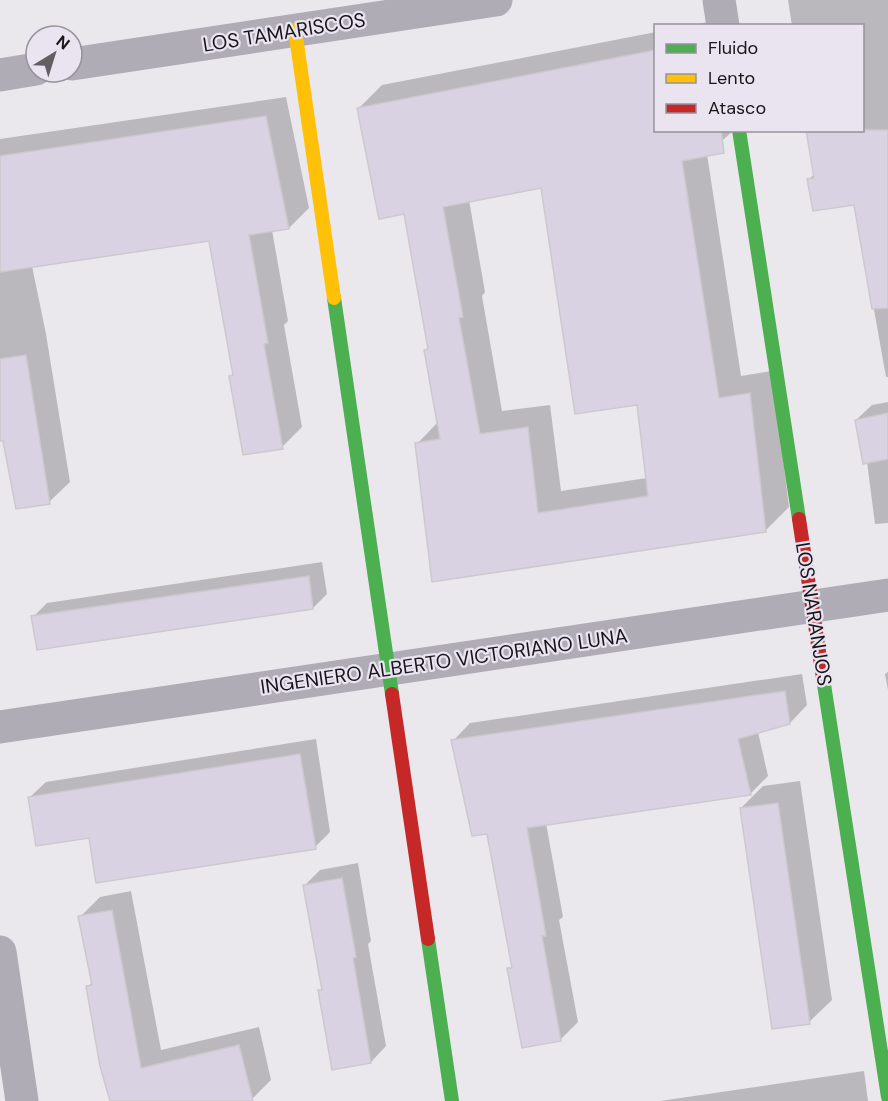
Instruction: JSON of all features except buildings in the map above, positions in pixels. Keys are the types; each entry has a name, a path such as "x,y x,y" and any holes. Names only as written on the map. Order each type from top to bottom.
{"street":[{"name":"LOS TAMARISCOS","path":"84,62 496,0"},
{"path":"719,0 723,24"},
{"path":"295,30 452,1101"},
{"path":"0,75 24,71"},
{"name":"LOS NARANJOS","path":"739,132 888,1097"},
{"name":"INGENIERO ALBERTO VICTORIANO LUNA","path":"0,727 888,595"},
{"path":"0,952 22,1101"}],"traffic: fast":[{"path":"739,132 799,519"},
{"path":"334,298 392,694"},
{"path":"823,678 888,1097"},
{"path":"428,939 452,1101"}],"traffic: slow":[{"path":"295,30 334,298"}],"traffic: jam":[{"path":"799,519 823,678"},
{"path":"392,694 428,939"}]}
